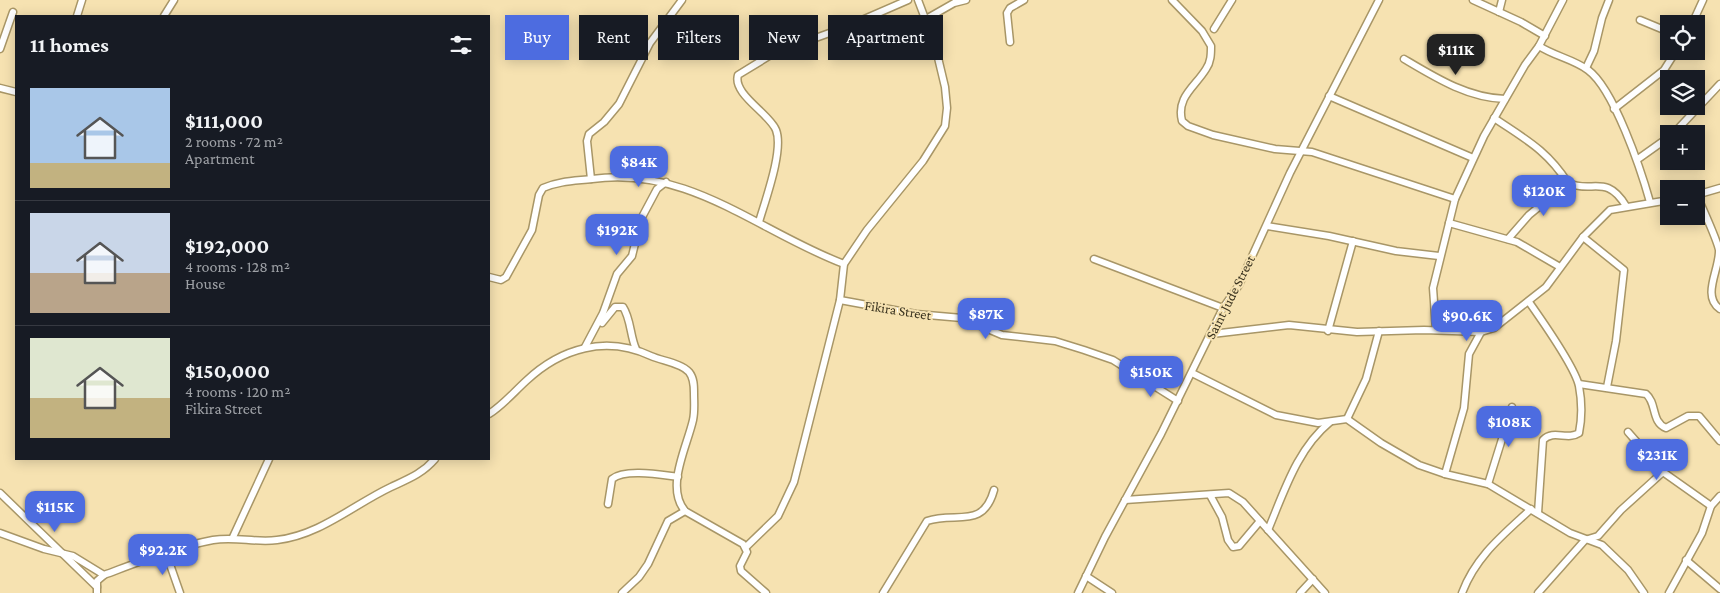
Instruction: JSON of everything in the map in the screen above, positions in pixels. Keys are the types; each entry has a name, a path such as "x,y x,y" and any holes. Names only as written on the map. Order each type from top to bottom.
{"street":[{"path":"77,15 82,0"},
{"path":"165,15 174,0"},
{"path":"591,179 587,141 589,134 604,122 619,104 650,43 682,0"},
{"path":"759,222 775,158 778,136 770,121 742,91 737,82 738,75 774,53 846,27 908,0"},
{"path":"918,0 924,15"},
{"path":"933,15 954,3 966,0"},
{"path":"1010,42 1007,13 1010,8 1024,0"},
{"path":"1172,0 1202,31 1212,46 1207,68 1185,94 1181,104 1182,121 1188,126 1213,135 1275,149 1302,150 1350,163 1397,182 1455,199"},
{"path":"1214,29 1232,0"},
{"name":"Saint Jude Street","path":"1078,593 1178,401 1223,308 1239,285 1302,150 1380,0"},
{"path":"1473,0 1545,36"},
{"path":"1499,12 1502,0"},
{"path":"1436,330 1433,288 1439,256 1455,199 1473,158 1494,118 1525,65 1545,36 1564,0"},
{"path":"1586,68 1594,52 1602,18 1609,0"},
{"path":"1696,15 1703,0"},
{"path":"0,49 13,12"},
{"path":"1640,20 1660,28"},
{"path":"1539,46 1550,53 1586,68 1601,84 1638,159 1650,202"},
{"path":"1404,58 1435,78 1478,96 1505,99"},
{"path":"766,593 741,571 740,566 746,547 778,516 787,501 794,482 840,300 844,264 866,230 923,161 944,126 947,108 945,87 937,60"},
{"path":"1614,109 1664,70 1670,60"},
{"path":"1681,125 1720,84"},
{"path":"0,88 15,92"},
{"path":"1329,96 1473,158"},
{"path":"1494,118 1532,142 1568,183 1579,186 1601,185 1620,196 1626,206"},
{"path":"1638,159 1660,143"},
{"path":"490,277 501,280 506,277 532,230 539,195 543,188 552,184 622,175 666,182 719,202 759,222 802,248 844,264"},
{"path":"597,327 617,274 634,252 641,219 657,189 666,182"},
{"path":"1508,239 1530,215 1568,183"},
{"path":"1705,192 1720,188"},
{"path":"1212,334 1289,325 1328,331 1436,330 1481,332 1494,328 1546,287 1583,237 1610,210 1660,201"},
{"path":"1705,216 1720,251 1712,298 1715,306 1720,310"},
{"path":"1449,223 1508,239 1525,246 1560,267"},
{"path":"1267,226 1353,241 1396,251 1439,256"},
{"path":"1583,237 1624,270 1616,340 1607,387"},
{"path":"1328,331 1353,241"},
{"path":"1094,258 1223,308"},
{"name":"Fikira Street","path":"840,300 916,314 962,318 1002,335 1054,341 1100,354 1113,360 1178,401"},
{"path":"1529,302 1555,341 1578,384 1581,415 1579,433 1572,436 1552,434 1543,440 1538,514"},
{"path":"584,347 597,327 615,307 623,307 626,312 631,338 636,349"},
{"path":"1347,420 1366,379 1379,331"},
{"path":"1445,474 1464,408 1469,354 1481,332"},
{"path":"490,413 510,398 539,370 561,357 584,347 614,345 636,349 663,362 684,367 694,380 693,419 678,477 678,504 685,511 731,535 746,547"},
{"path":"1192,373 1276,415 1318,422 1347,420 1418,465 1445,474 1488,484 1564,530 1585,540 1602,545 1628,570 1644,593"},
{"path":"1578,384 1646,394 1649,396 1659,423 1666,428 1688,416 1699,416 1720,440"},
{"path":"1488,484 1512,407"},
{"path":"1268,530 1296,465 1311,440 1331,421"},
{"path":"1628,432 1663,472 1711,506"},
{"path":"233,537 269,460"},
{"path":"97,590 97,581 104,575 166,553 233,537 277,541 295,537 329,524 391,487 410,480 426,469 434,460"},
{"path":"1543,591 1585,540 1598,536 1622,510 1663,472"},
{"path":"608,504 612,478 617,474 678,477"},
{"path":"883,593 927,521 972,516 982,512 990,503 994,490"},
{"path":"1125,500 1210,495 1223,492 1235,495 1325,593"},
{"path":"0,493 97,590"},
{"path":"1210,495 1222,517 1228,540 1233,547 1239,546 1260,521"},
{"path":"1669,593 1702,533 1711,506 1720,496"},
{"path":"1462,593 1469,574 1486,550 1531,510"},
{"path":"622,593 639,577 648,564 668,520 685,511"},
{"path":"0,533 73,556 104,575"},
{"path":"166,553 180,593"},
{"path":"1686,560 1720,588"},
{"path":"1086,576 1112,593"},
{"path":"1300,593 1313,579"}]}
